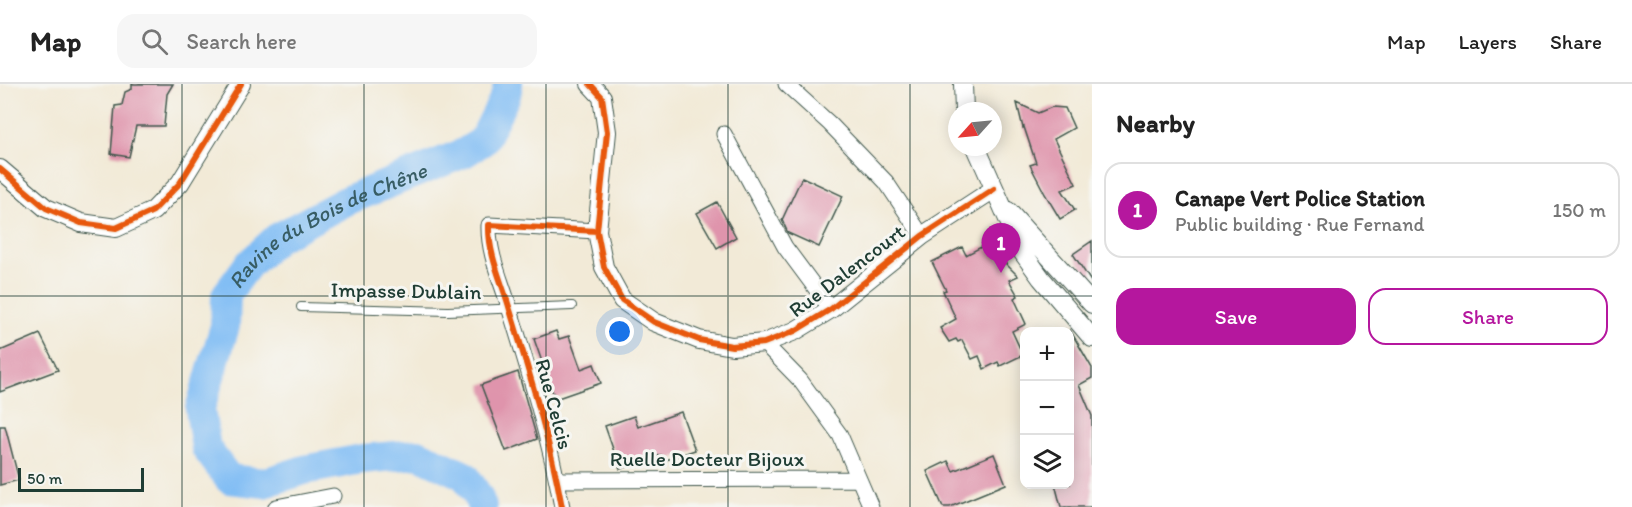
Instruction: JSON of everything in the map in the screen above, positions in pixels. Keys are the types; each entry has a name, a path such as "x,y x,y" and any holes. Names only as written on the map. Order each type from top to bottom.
{"street":[{"path":"0,169 46,208 81,223 116,228 153,211 180,183 241,84"},
{"name":"Rue Dalencourt","path":"590,84 602,98 607,132 597,231 604,267 621,300 654,322 699,340 732,346 764,343 795,331 831,309 922,236 994,189"},
{"path":"786,84 830,124 886,182 922,236"},
{"path":"963,84 964,102"},
{"path":"724,134 785,247 831,309"},
{"path":"980,156 1023,253 1092,338"},
{"path":"1004,208 1017,219 1092,304"},
{"name":"Rue Celcis","path":"562,507 547,439 488,242 489,225 597,231"},
{"path":"764,343 800,380 840,435 871,507"},
{"name":"Ruelle Docteur Bijoux","path":"557,480 858,479"},
{"path":"276,507 333,496"}],"lane":[{"name":"Impasse Dublain","path":"301,307 510,310 572,306"}],"building":[{"path":"132,84 173,84 167,94 164,126 136,126 129,157 111,154 115,106 122,105 125,92 132,89"},
{"path":"1017,103 1038,113 1052,107 1065,108 1074,128 1054,139 1076,184 1062,190 1075,210 1060,219 1030,165 1036,163 1023,128"},
{"path":"802,177 843,196 819,247 788,233 782,220"},
{"path":"717,202 736,237 717,248 697,213"},
{"path":"1092,241 1092,283 1073,254"},
{"path":"983,246 997,255 1018,276 1009,280 1018,296 1014,298 1026,324 1012,331 1020,348 1020,356 1000,366 998,362 984,369 979,356 972,359 962,340 958,342 956,339 949,342 940,328 956,319 943,291 946,290 932,262 962,247 966,255"},
{"path":"556,331 559,339 569,336 581,369 594,364 601,383 555,399 534,339"},
{"path":"40,334 58,370 0,392 0,351"},
{"path":"1074,337 1092,368 1092,378 1079,385 1092,416 1092,507 1061,507 1056,489 1074,489"},
{"path":"518,372 537,439 506,451 481,385"},
{"path":"681,412 695,450 663,461 661,455 620,469 605,426 634,416 638,427"},
{"path":"0,426 5,426 19,480 0,485"},
{"path":"994,454 1006,484 950,507 943,507 927,471 948,461 953,471"}],"waterway":[{"name":"Ravine du Bois de Chêne","path":"482,507 465,476 418,454 362,459 304,470 264,483 229,479 206,448 200,409 225,326 226,295 248,265 277,238 348,200 464,153 483,141 506,95 508,84"}],"cycle path":[{"path":"0,169 46,208 81,223 116,228 153,211 180,183 241,84"},
{"path":"590,84 602,97 607,132 597,231 604,267 622,300 654,322 699,340 732,346 764,343 795,331 831,309 922,236 994,189"},
{"path":"562,507 539,408 493,257 489,225 597,231"}],"place":[{"name":"Canape Vert Police Station","path":"1001,273"}]}
